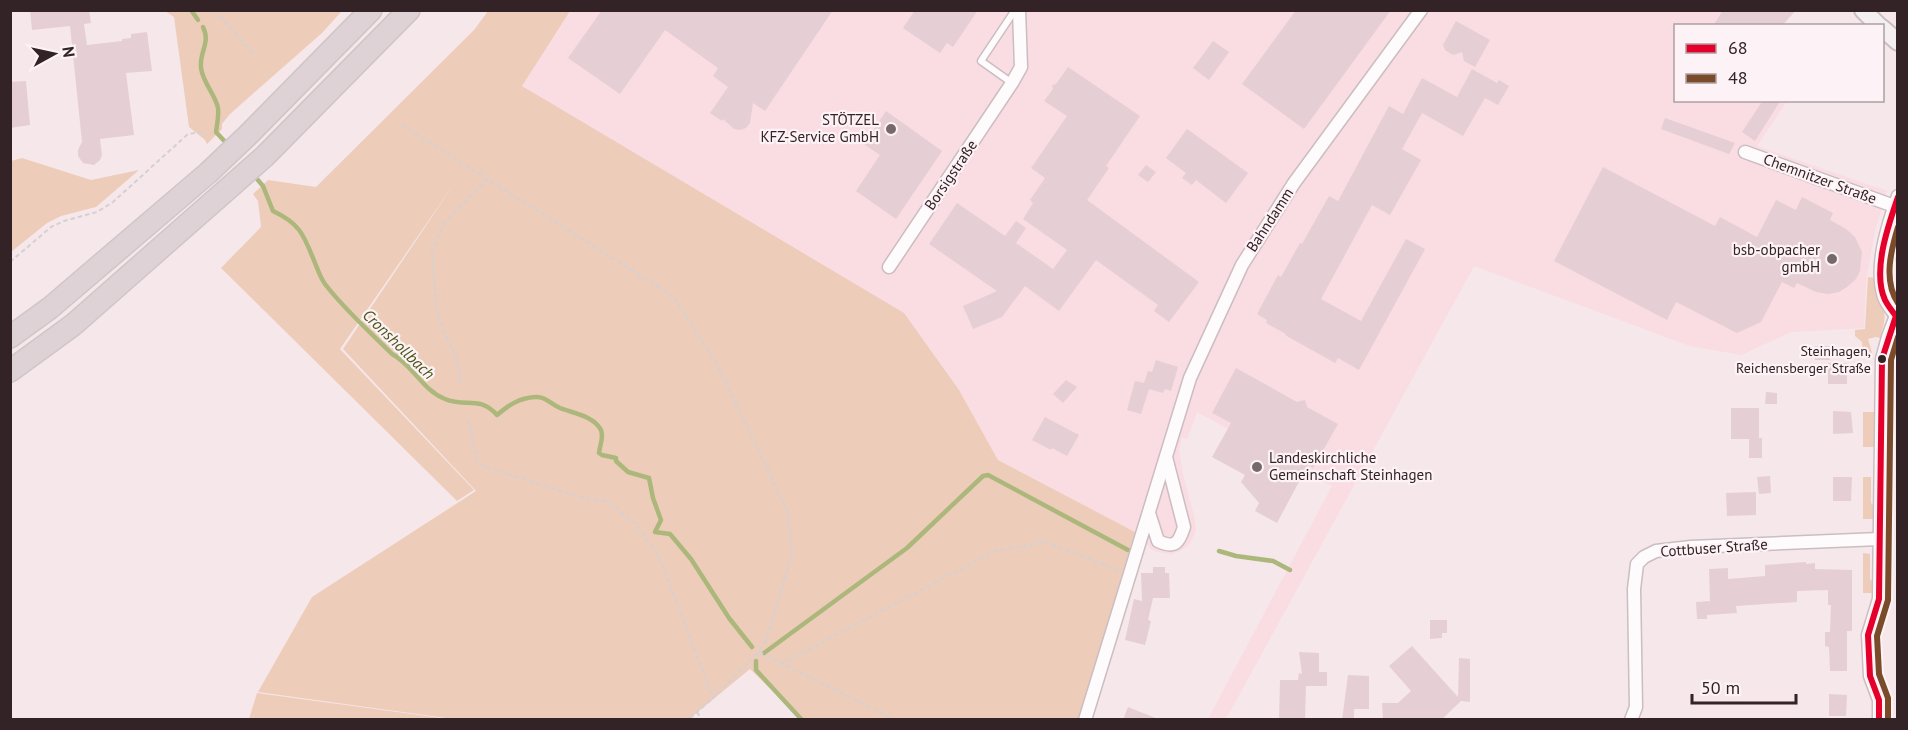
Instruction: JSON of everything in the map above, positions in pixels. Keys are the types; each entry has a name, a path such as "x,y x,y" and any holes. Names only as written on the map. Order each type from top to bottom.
{"highway":[{"path":"10,337 50,308 208,173 371,10"},
{"path":"10,371 73,325 266,156 409,10"}],"main road":[{"path":"1863,10 1878,24"},
{"path":"1884,30 1898,42"}],"street":[{"name":"Borsigstraße","path":"890,267 1021,67 1017,10"},
{"name":"Bahndamm","path":"1085,720 1190,378 1242,265 1294,183 1421,10"},
{"name":"Chemnitzer Straße","path":"1745,152 1896,201"},
{"path":"1879,720 1879,700 1870,676 1868,635 1880,599 1882,359 1888,336 1897,316 1884,298 1880,278 1882,258 1896,201"},
{"path":"1149,513 1158,541 1167,546 1176,544 1184,527 1166,456"},
{"name":"Cottbuser Straße","path":"1631,720 1636,707 1634,589 1637,564 1644,557 1656,551 1691,547 1880,539"}],"lane":[{"name":"Borsigstraße","path":"1012,83 981,62 1017,10"}],"path":[{"path":"215,10 253,54"},
{"path":"402,125 675,297 719,368 787,510 792,554 766,640 759,652 688,720"},
{"path":"10,262 51,227 97,212 113,202 188,134 201,132 206,135"},
{"path":"461,383 456,357 437,315 432,250 444,224 488,178"},
{"path":"468,421 478,463 573,495 608,502 634,522 658,554 713,698"},
{"path":"781,664 995,551 1047,542 1129,575"},
{"path":"759,652 895,720"},
{"path":"697,712 702,720"}],"shaded area":[{"path":"165,11 342,11 322,33 230,114 222,124 222,129 207,144 189,127 174,17"},
{"path":"488,11 570,11 522,86 904,313 959,390 998,460 1135,532 1079,719 801,719 750,669 688,720 453,719 258,692 312,597 476,491 343,349 456,181 340,349 474,490 457,501 221,268 261,227 258,201 253,194 268,180 316,187 474,30"},
{"path":"570,11 1770,11 1777,24 1674,24 1674,102 1786,102 1757,146 1887,191 1875,231 1866,282 1864,328 1791,332 1741,355 1690,346 1474,266 1226,719 1208,719 1332,486 1197,412 1187,439 1182,437 1179,450 1196,531 1190,544 1182,550 1172,554 1152,550 1135,532 998,460 959,390 522,85"},
{"path":"22,158 91,180 139,170 96,207 61,216 47,223 11,252 11,161"},
{"path":"1868,277 1874,278 1884,312 1884,325 1880,338 1868,339 1872,353 1863,353 1862,342 1855,336 1855,330 1865,329"},
{"path":"1863,412 1875,412 1874,447 1863,447"},
{"path":"1863,477 1871,477 1871,503 1875,507 1875,519 1863,519"},
{"path":"1863,553 1870,554 1870,579 1874,583 1874,593 1863,593"},
{"path":"257,693 449,719 249,719"}],"building":[{"path":"30,10 89,10 91,23 84,24 87,45 122,41 122,39 131,38 131,34 147,32 152,71 126,73 134,135 100,139 102,155 94,165 83,163 78,156 82,142 70,26 32,30"},
{"path":"602,10 833,10 765,111 753,103 750,123 746,128 740,130 734,129 723,119 722,121 710,113 728,87 713,76 718,68 665,30 620,94 568,58"},
{"path":"915,10 978,10 953,47 947,43 940,53 903,28"},
{"path":"1296,10 1391,10 1304,129 1242,84"},
{"path":"1723,10 1796,10 1784,24 1714,24"},
{"path":"1456,21 1490,40 1475,67 1464,61 1462,52 1453,55 1445,50 1443,45"},
{"path":"1213,41 1229,52 1209,80 1193,68"},
{"path":"1068,67 1140,116 1106,166 1109,168 1087,200 1199,282 1169,322 1154,311 1158,305 1096,260 1059,311 1025,286 1002,317 973,329 963,306 997,291 929,244 957,203 1005,236 1016,221 1026,228 1016,243 1053,269 1067,250 1023,219 1033,203 1030,200 1045,178 1031,168 1067,116 1044,101 1053,89 1052,85 1056,84"},
{"path":"1472,69 1497,83 1499,80 1509,86 1498,105 1485,98 1463,136 1422,113 1402,149 1421,160 1390,215 1372,205 1321,299 1361,321 1406,239 1425,249 1359,370 1338,358 1335,363 1266,323 1267,320 1257,314 1278,275 1281,277 1329,196 1338,201 1389,106 1403,114 1422,78 1457,97"},
{"path":"26,81 30,125 10,128 10,82"},
{"path":"1762,102 1780,102 1755,141 1742,132"},
{"path":"886,111 942,151 896,219 856,191 880,155 864,144"},
{"path":"1665,118 1735,143 1729,154 1661,129"},
{"path":"1187,129 1248,173 1226,203 1196,180 1192,185 1182,178 1186,173 1166,158"},
{"path":"1146,165 1156,172 1148,182 1138,175"},
{"path":"1603,167 1715,226 1720,217 1757,237 1776,200 1796,210 1802,197 1833,213 1830,220 1855,237 1862,252 1860,271 1856,279 1847,287 1829,294 1816,292 1797,283 1794,288 1782,282 1761,322 1737,333 1676,302 1667,320 1554,261"},
{"path":"1815,346 1830,346 1830,360 1815,360"},
{"path":"1156,360 1178,367 1171,391 1165,389 1163,393 1149,389 1141,414 1127,410 1135,381 1144,383 1148,371 1152,372"},
{"path":"1828,363 1847,363 1847,384 1828,384"},
{"path":"1236,368 1297,402 1305,400 1307,407 1338,424 1313,468 1308,465 1277,523 1255,511 1259,503 1241,482 1245,475 1212,457 1231,423 1212,413"},
{"path":"1066,380 1077,387 1063,403 1053,394"},
{"path":"1766,392 1777,393 1777,404 1765,404"},
{"path":"1731,408 1759,408 1762,458 1749,458 1749,439 1731,439"},
{"path":"1833,411 1851,412 1853,433 1833,434"},
{"path":"1045,417 1079,435 1067,456 1032,440"},
{"path":"1770,476 1771,493 1759,494 1757,477"},
{"path":"1833,477 1852,477 1851,501 1833,501"},
{"path":"1756,492 1756,515 1727,516 1726,493"},
{"path":"1806,562 1806,564 1815,563 1815,569 1852,570 1852,631 1847,631 1847,671 1830,671 1829,647 1825,646 1825,632 1830,632 1831,605 1828,605 1828,590 1797,591 1797,602 1736,606 1737,613 1707,615 1707,619 1697,619 1696,602 1710,601 1709,569 1728,568 1728,579 1765,576 1765,565"},
{"path":"1153,567 1165,567 1165,573 1169,573 1170,598 1153,598 1148,620 1151,621 1145,645 1125,640 1134,599 1142,601 1141,573 1153,573"},
{"path":"1430,620 1447,620 1447,633 1442,633 1442,638 1430,639"},
{"path":"1412,646 1458,697 1459,658 1470,659 1470,702 1461,701 1441,720 1383,720 1382,703 1398,703 1411,691 1389,666"},
{"path":"1299,652 1319,653 1319,672 1327,672 1327,686 1306,686 1305,720 1279,720 1280,680 1298,680 1299,673 1302,674"},
{"path":"1348,675 1369,676 1369,709 1354,709 1354,720 1342,720"},
{"path":"1829,694 1847,695 1846,716 1829,716"},
{"path":"1128,707 1158,719 1158,720 1123,720"}],"waterway":[{"name":"Cronshollbach","path":"191,10 198,20"},
{"name":"Cronshollbach","path":"203,27 206,38 201,62 202,73 218,108 216,132 229,146"},
{"name":"Cronshollbach","path":"252,173 263,186 273,211 296,226 308,245 322,279 332,293 430,390 445,399 484,405 497,415 519,400 539,397 560,408 588,418 598,425 602,436 599,453 616,458 616,461 628,472 649,478 661,520 655,532 670,534 691,559 729,618 752,647"},
{"path":"764,653 907,548 983,476 988,475 1128,550"},
{"path":"1219,551 1236,556 1273,561 1290,570"},
{"name":"Cronshollbach","path":"756,661 756,670 802,720"}],"transit line":[{"name":"68","path":"1896,316 1885,300 1880,276 1883,248 1898,197"},
{"name":"48","path":"1898,227 1890,265 1891,285 1898,303"},
{"name":"68","path":"1879,720 1879,700 1870,676 1868,635 1879,599 1882,359 1896,316"},
{"name":"48","path":"1888,720 1888,698 1879,674 1877,636 1888,600 1891,360 1898,337"}],"place":[{"name":"STÖTZEL KFZ-Service GmbH","path":"891,129"},
{"name":"bsb-obpacher gmbH","path":"1832,259"},
{"name":"Steinhagen, Reichensberger Straße","path":"1882,359"},
{"name":"Landeskirchliche Gemeinschaft Steinhagen","path":"1257,467"}]}
